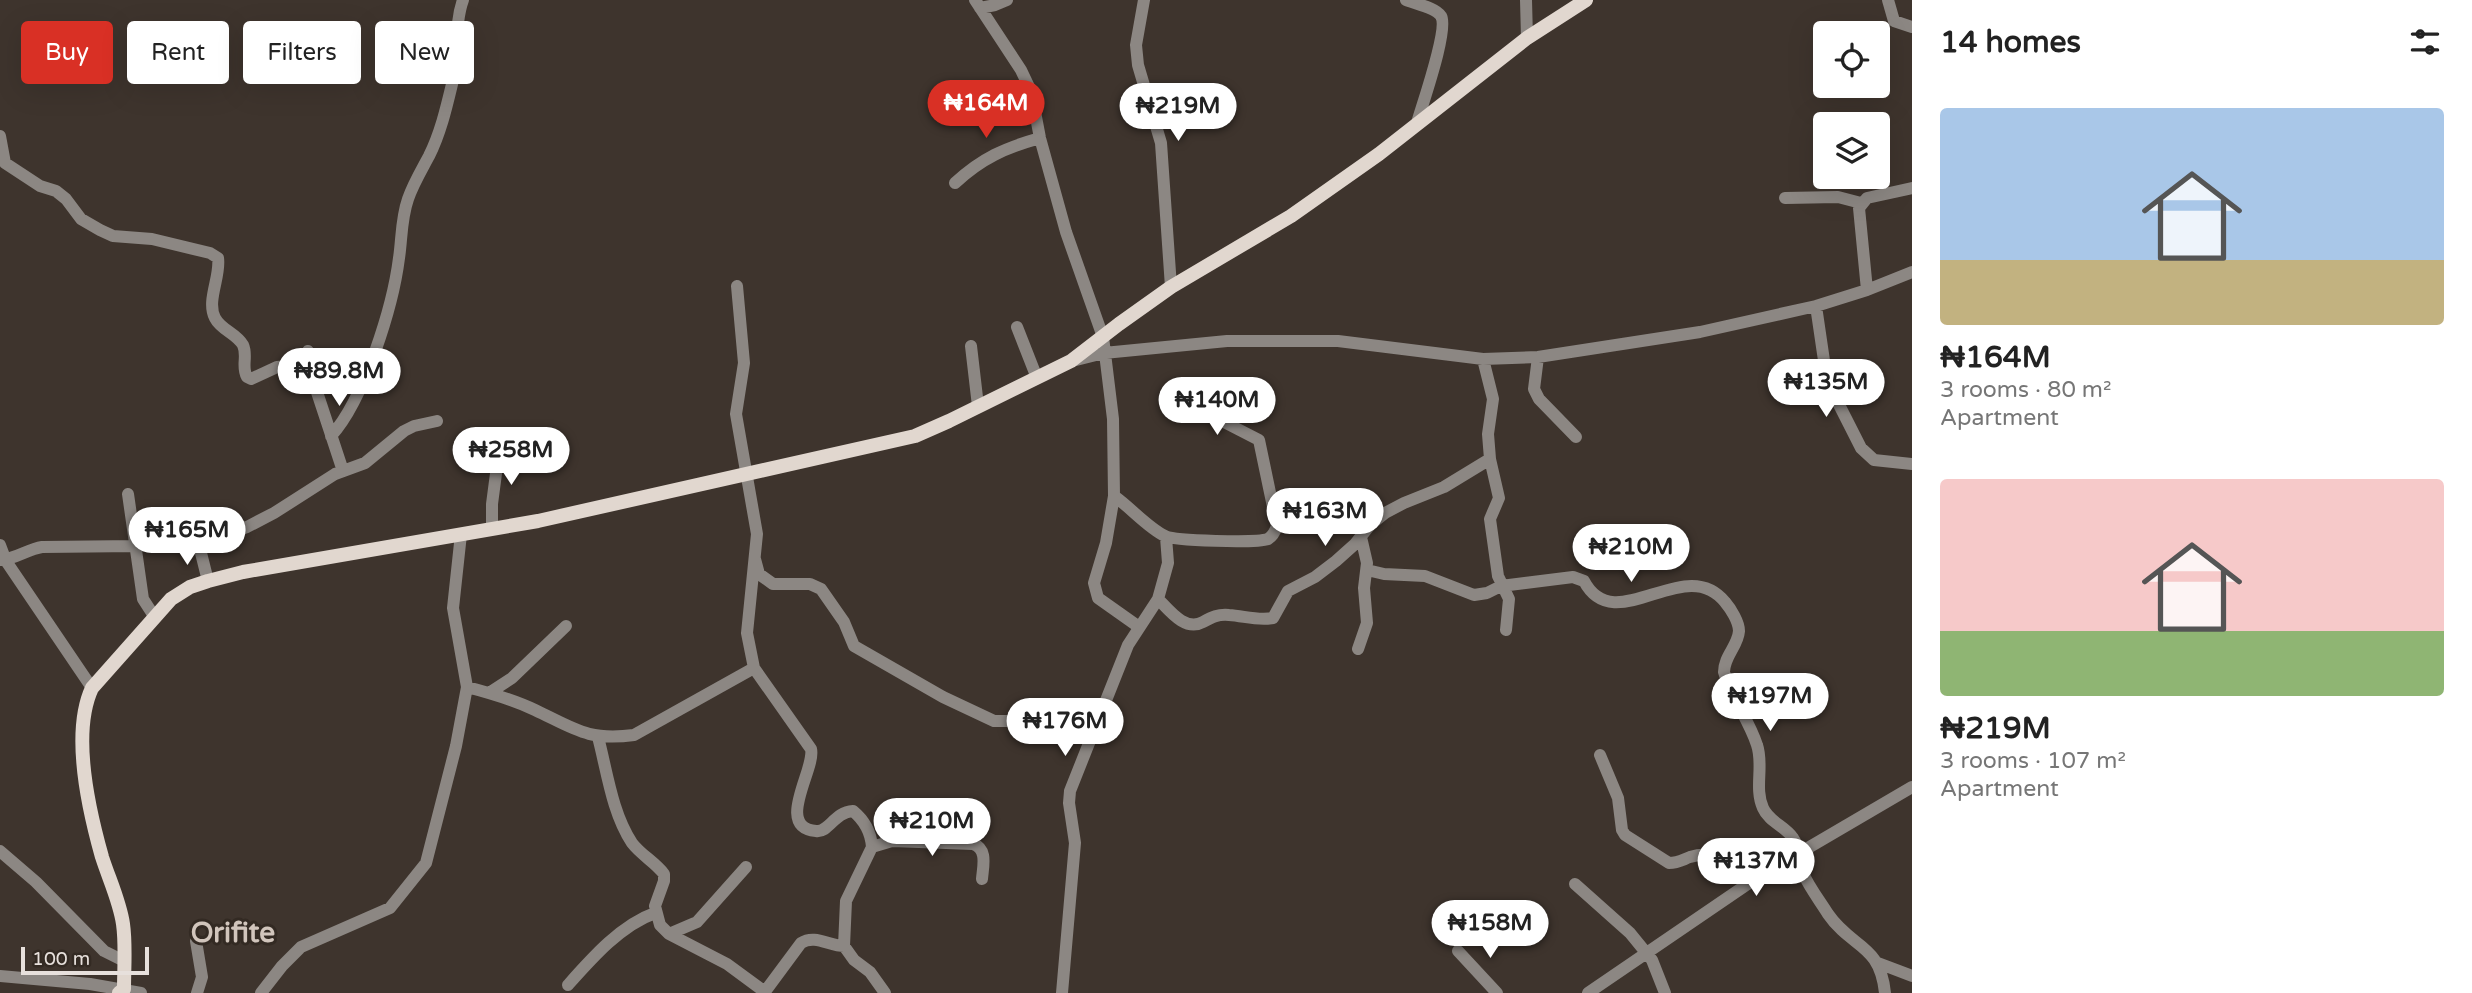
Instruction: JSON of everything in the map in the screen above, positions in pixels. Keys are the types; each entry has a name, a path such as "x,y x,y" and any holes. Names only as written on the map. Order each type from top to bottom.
{"main road":[{"path":"122,991 123,923 101,854 83,767 82,739 86,702 92,688 172,599 190,587 243,572 492,529 915,436 1071,361 1171,287 1291,216 1527,38 1586,0"}],"street":[{"path":"331,436 350,412 388,314 400,257 402,218 412,187 430,155 446,112 456,65 459,10 463,0"},
{"path":"977,4 995,5 1007,0"},
{"path":"1144,0 1136,45 1138,65 1161,143 1171,287"},
{"path":"1406,0 1434,11 1441,16 1442,22 1431,79 1417,123"},
{"path":"1526,0 1527,38"},
{"path":"1888,0 1894,21 1912,27"},
{"path":"977,4 1021,70 1031,91 1040,138 1066,232 1103,337 1113,419 1114,496 1094,591 1098,598 1139,627"},
{"path":"0,136 5,163 40,186 56,191 89,225 113,236 152,239 218,257 219,267 212,310 220,325 236,336 243,345 244,373 251,379 309,357 343,471"},
{"path":"955,183 975,164 1016,145 1040,138"},
{"path":"1867,290 1858,215 1861,203 1867,198 1912,188"},
{"path":"1785,198 1838,197 1861,203"},
{"path":"1071,361 1104,353 1227,341 1338,341 1483,359 1538,357 1700,332 1816,306 1912,272"},
{"path":"737,286 744,363 736,414 757,534 747,633 754,668 811,749 813,757 800,793 796,813 798,819 809,829 818,832 824,830 844,811 853,811 866,826 872,847 846,901 844,946 854,960 870,972 885,993"},
{"path":"1816,306 1826,381 1861,448 1874,460 1912,464"},
{"path":"1017,327 1037,379"},
{"path":"971,346 978,406"},
{"path":"1538,357 1533,378 1534,389 1539,399 1576,437"},
{"path":"1483,359 1493,399 1488,434 1490,459 1499,498 1490,519 1501,586 1509,599 1506,630"},
{"path":"1114,496 1166,537 1220,541 1262,540 1275,533 1277,526 1259,440 1191,405"},
{"path":"208,581 199,545 247,527 343,471 366,463 404,431 437,421"},
{"path":"492,529 492,505 500,443"},
{"path":"1158,599 1181,621 1191,625 1199,625 1219,614 1263,620 1273,618 1288,591 1315,577 1355,544 1370,525 1385,513 1444,487 1490,459"},
{"path":"128,494 143,599 154,617"},
{"path":"261,993 301,947 390,908 426,863 456,746 467,687 453,608 461,534"},
{"path":"1062,993 1075,843 1069,791 1128,645 1158,599 1168,563 1166,537"},
{"path":"1358,649 1367,623 1364,588 1367,556 1361,537"},
{"path":"0,545 3,560 92,688"},
{"path":"3,560 42,547 137,546"},
{"path":"754,556 760,574 773,584 810,584 821,589 844,622 854,646 943,697 994,721 1014,721 1036,728 1068,717 1101,714"},
{"path":"1367,570 1384,574 1425,576 1474,595 1487,593 1501,586 1573,577 1584,581 1590,593 1600,599 1620,603 1634,602 1645,596 1697,584 1720,596 1739,629 1724,672 1758,745 1758,784 1762,807 1774,822 1794,839 1800,851 1803,873 1837,926 1872,954 1878,963 1885,993"},
{"path":"489,693 512,678 566,626"},
{"path":"467,687 534,709 570,729 598,737 634,735 754,668"},
{"path":"598,737 616,805 628,836 634,846 664,874 655,913 660,925 669,934 727,964 765,992 801,943 807,939 844,946"},
{"path":"1600,755 1618,797 1620,822 1625,835 1669,863 1705,855 1718,856 1744,868 1755,879"},
{"path":"1588,993 1755,879 1912,787"},
{"path":"872,847 892,841 980,846 983,851 982,880"},
{"path":"0,851 36,882 104,951 124,961"},
{"path":"669,934 697,922 746,867"},
{"path":"1575,884 1620,922 1652,960 1665,993"},
{"path":"568,985 585,965 625,929 643,917 655,913"},
{"path":"197,941 202,977 197,993"},
{"path":"1458,951 1497,993"},
{"path":"1878,963 1912,976"},
{"path":"0,976 141,993"}],"district":[{"name":"Orifite","path":"233,933"}]}
